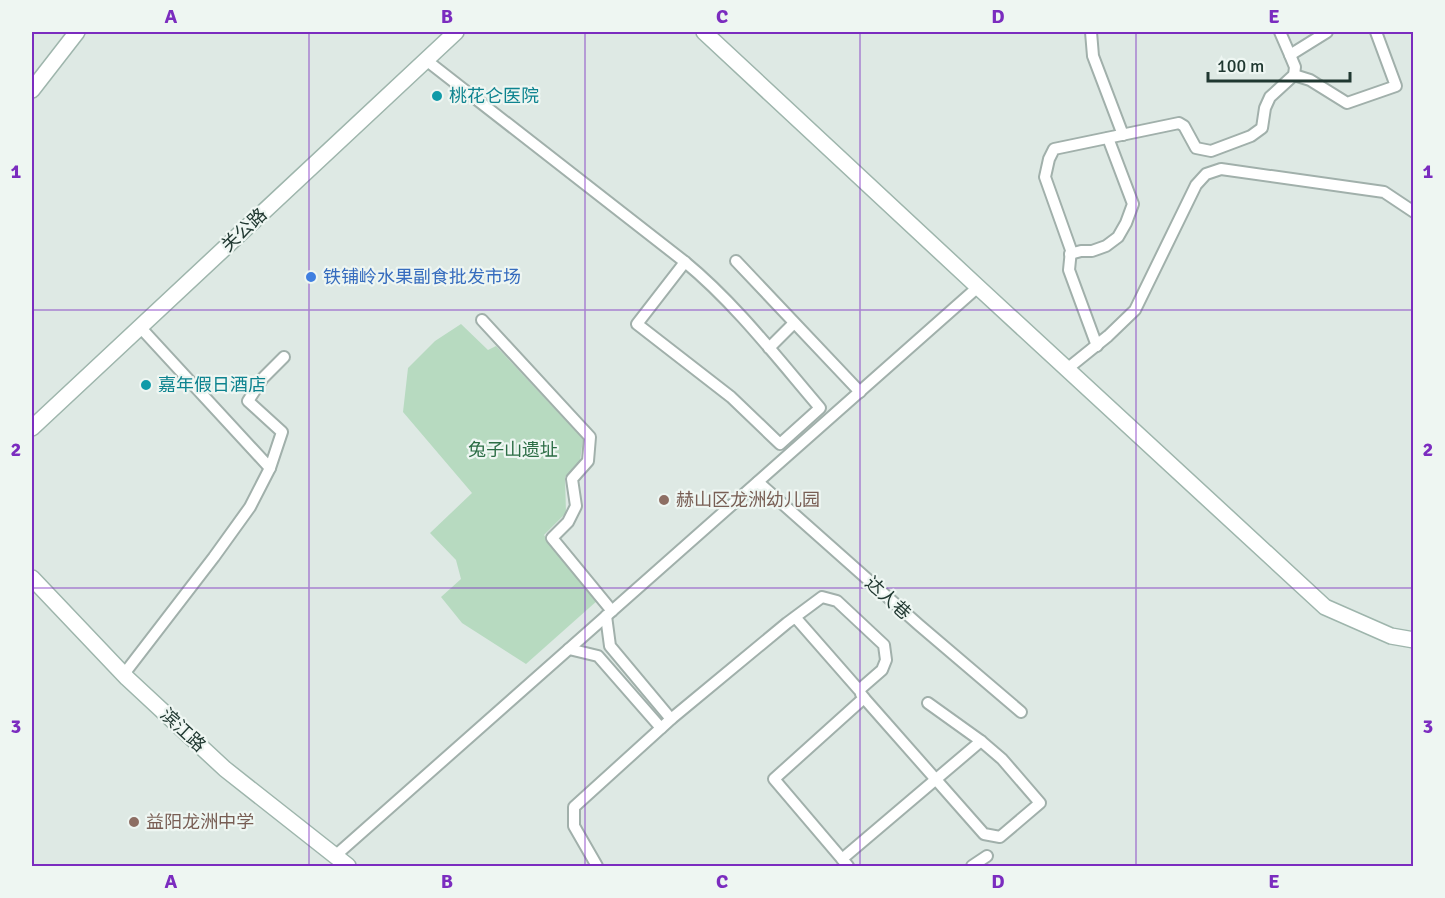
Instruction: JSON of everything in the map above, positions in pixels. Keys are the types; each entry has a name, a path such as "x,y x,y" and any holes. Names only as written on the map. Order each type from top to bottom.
{"street":[{"path":"32,90 77,32"},
{"name":"关公路","path":"32,428 456,32"},
{"path":"704,32 1325,607 1391,636 1413,640"},
{"path":"1091,32 1093,56 1122,135"},
{"path":"1097,346 1069,270 1071,250 1045,177 1054,149 1179,123 1184,126 1196,147 1211,151 1251,136 1262,128 1264,108 1270,97 1294,75 1295,67 1280,32"},
{"path":"1290,55 1327,32"},
{"path":"1294,75 1310,80 1347,103 1396,86 1376,32"},
{"path":"426,60 685,262 708,282 769,348 820,408 780,444 731,398 637,324 685,262"},
{"path":"1070,254 1092,251 1106,246 1118,237 1133,204 1108,138"},
{"path":"1067,369 1097,346 1135,310 1196,185 1206,174 1221,169 1384,192 1413,212"},
{"path":"736,261 860,392"},
{"path":"335,856 978,287"},
{"path":"482,321 590,437 588,461 572,479 576,506 568,522 552,538 609,613 610,646 671,719"},
{"path":"769,348 794,323"},
{"path":"140,327 270,468"},
{"path":"124,674 250,507 270,468 282,432 248,401 263,378 284,357"},
{"name":"达人巷","path":"758,482 1021,712"},
{"name":"滨江路","path":"32,578 124,674 225,769 348,867"},
{"path":"597,867 574,826 574,807 671,719 822,597 837,601 884,645 886,660 882,670 862,694 774,779 845,863 981,741"},
{"path":"795,617 984,834 1000,837 1040,802 1002,759 928,703"},
{"path":"569,649 598,656 661,728"},
{"path":"972,867 987,856"}],"green space":[{"name":"兔子山遗址","path":"461,324 488,350 496,346 583,439 580,461 565,477 566,513 544,535 598,600 526,664 462,623 441,597 461,579 456,560 430,533 472,493 403,412 408,368 435,341"}],"place":[{"name":"桃花仑医院","path":"437,96"},
{"name":"铁铺岭水果副食批发市场","path":"311,277"},
{"name":"嘉年假日酒店","path":"146,385"},
{"name":"赫山区龙洲幼儿园","path":"664,500"},
{"name":"益阳龙洲中学","path":"134,822"}]}
